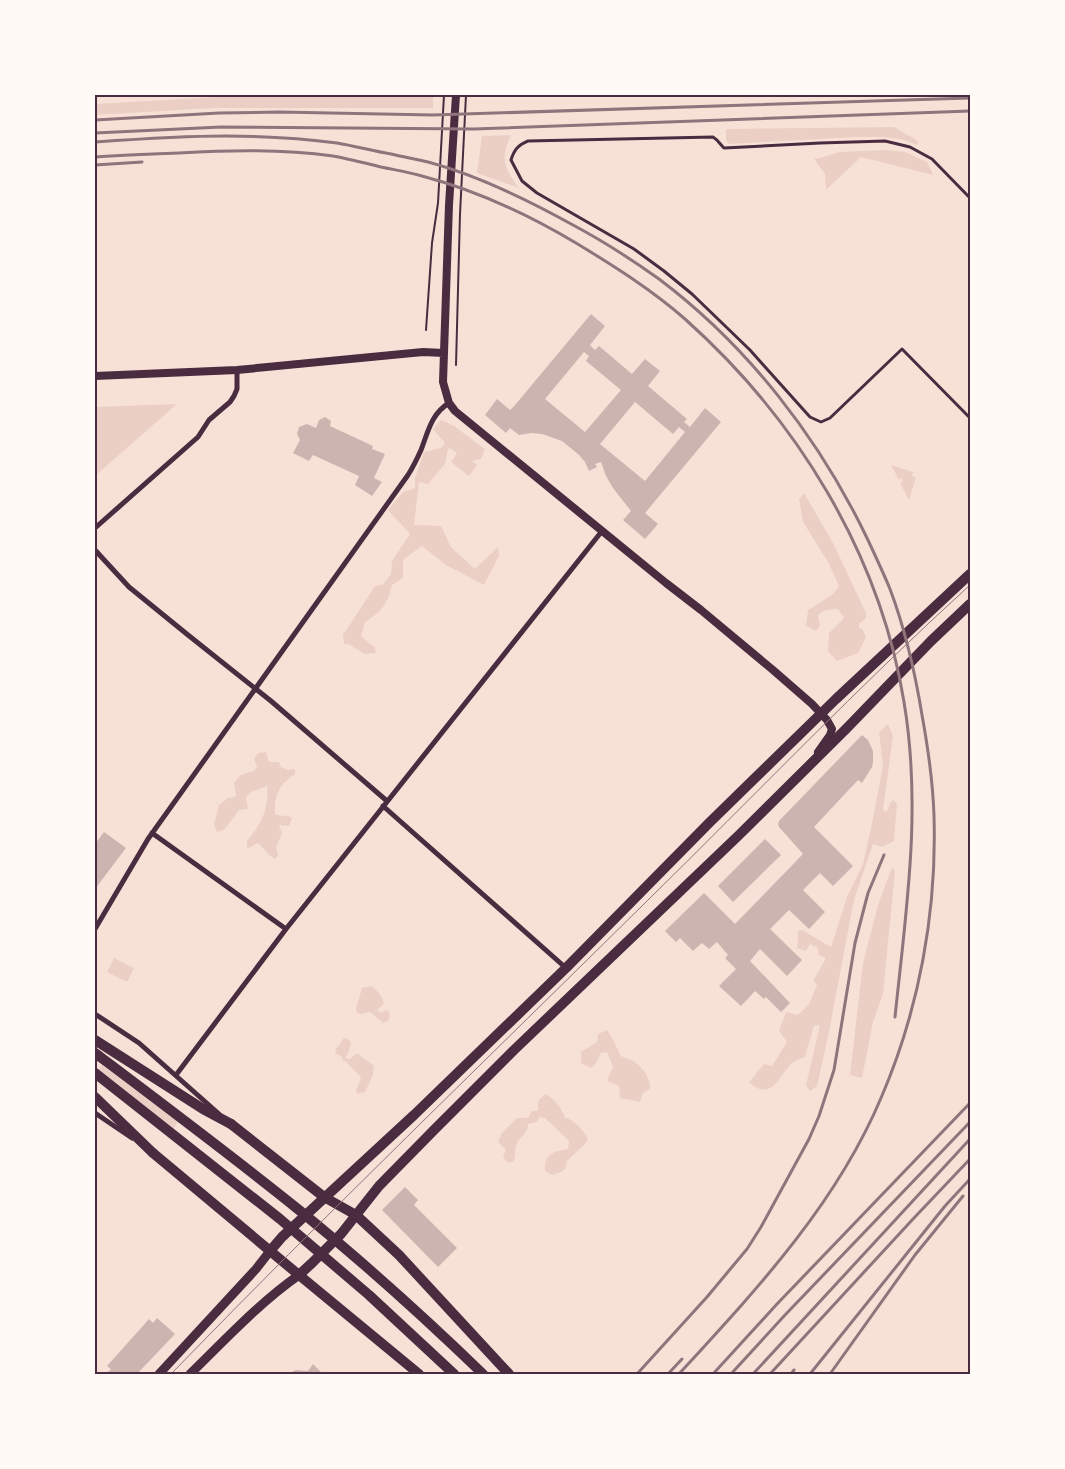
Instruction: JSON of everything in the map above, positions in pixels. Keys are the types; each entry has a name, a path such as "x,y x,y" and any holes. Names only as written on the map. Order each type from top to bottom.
{"main road":[{"path":"159,1374 256,1269 282,1236 414,1115 566,968 710,822 821,714 970,574"},
{"path":"190,1374 282,1286 299,1275 312,1263 341,1234 379,1186 397,1167 514,1050 738,836 970,604"},
{"path":"95,1040 231,1124 324,1197 356,1216 399,1255 507,1371"},
{"path":"95,1053 299,1210 442,1334 484,1374"},
{"path":"95,1073 294,1230 369,1295 454,1374"},
{"path":"95,1097 153,1153 419,1374"}],"street":[{"path":"456,95 449,205 443,382 449,403 465,420 795,688 821,714 831,726 832,732 806,769"},
{"path":"95,376 237,370 423,352 444,353"},
{"path":"95,528 198,437 210,420 231,400 237,389 237,370"},
{"path":"95,929 152,833 408,475 420,451 431,421 438,411 449,403"},
{"path":"176,1074 286,928 602,531"},
{"path":"95,550 129,587 255,688 387,801"},
{"path":"383,806 566,968"},
{"path":"152,833 286,928"},
{"path":"95,1014 139,1043 231,1124"},
{"path":"95,1113 153,1153"}],"lane":[{"path":"970,198 932,159 910,147 885,140 724,148 713,137 528,141 519,144 511,160 522,181 536,193 634,249 692,294 750,350 810,417 821,422 830,418 902,349 970,418"}],"path":[{"path":"426,330 432,243 438,203 444,95"},
{"path":"456,365 460,214 466,95"}],"shaded area":[{"path":"252,95 433,95 433,108 214,108 95,115 95,104"},
{"path":"894,127 918,141 917,145 904,140 883,137 728,144 726,139 726,129"},
{"path":"511,135 506,150 505,163 510,175 519,188 477,173 482,136"},
{"path":"885,150 905,152 927,162 933,175 861,157 826,190 825,174 814,159 839,152"},
{"path":"177,404 95,476 95,407"},
{"path":"441,420 454,426 485,449 481,459 472,461 477,465 469,476 451,462 457,453 450,448 448,449 445,464 428,484 419,482 414,525 441,526 451,547 475,569 498,547 499,556 484,585 446,565 422,546 403,560 403,578 392,585 386,603 380,611 365,622 361,636 375,648 376,653 364,654 349,644 344,644 343,635 375,586 382,585 391,574 392,561 410,534 388,510 403,492 415,488 415,478 424,452 441,448 445,443 433,429"},
{"path":"891,465 913,472 912,476 916,477 909,500 900,483 903,481 902,478 899,480"},
{"path":"804,493 833,543 866,613 866,618 859,624 859,627 863,630 866,637 858,653 837,661 828,651 829,633 844,618 838,609 825,610 818,615 820,626 816,631 806,626 808,610 833,594 839,586 828,562 803,522 799,499"},
{"path":"888,724 893,736 883,810 887,812 893,800 897,804 894,841 882,847 873,844 854,900 817,1086 810,1091 806,1085 820,1025 814,1026 805,1057 791,1064 769,1089 757,1088 749,1082 764,1064 772,1066 787,1042 779,1031 786,1012 798,1015 809,1004 817,985 813,981 826,958 819,955 818,948 810,944 806,951 797,948 798,931 802,930 831,947 847,897 863,864 883,766 879,732"},
{"path":"266,752 269,762 279,762 281,767 288,770 295,769 295,774 281,786 275,801 275,814 292,818 289,826 279,825 282,834 276,847 278,854 276,859 270,856 258,843 247,849 247,841 263,816 267,802 267,786 251,792 246,797 248,809 239,810 225,829 217,832 214,824 219,805 236,795 234,783 241,775 254,771 257,767 254,759 258,753"},
{"path":"892,867 895,871 883,994 873,1022 862,1078 850,1075 863,963 878,905"},
{"path":"114,958 134,968 127,982 107,972"},
{"path":"371,986 382,998 384,1004 377,1010 381,1013 385,1010 389,1011 388,1021 383,1023 370,1012 357,1013 356,1009 362,988"},
{"path":"607,1030 621,1056 636,1063 643,1069 647,1077 650,1089 643,1093 640,1102 620,1098 619,1086 607,1081 613,1067 607,1052 601,1053 597,1062 591,1068 581,1063 581,1052 597,1042 598,1034"},
{"path":"344,1038 348,1039 351,1043 345,1058 350,1059 357,1053 374,1066 373,1075 365,1092 358,1094 356,1091 361,1077 346,1061 343,1061 341,1056 336,1054 335,1050"},
{"path":"102,1065 178,1122 173,1129 99,1069"},
{"path":"545,1094 555,1101 565,1118 578,1126 588,1139 567,1161 565,1169 552,1175 545,1171 546,1160 555,1152 568,1149 569,1141 545,1118 539,1117 537,1122 528,1124 526,1131 518,1141 514,1161 509,1163 505,1160 503,1155 506,1150 498,1142 501,1134 517,1118 528,1118 532,1111 538,1111 538,1101"}],"building":[{"path":"591,314 605,326 590,345 595,350 599,346 632,374 645,359 660,371 648,386 687,419 684,422 690,427 705,408 721,422 645,513 658,524 645,539 623,520 631,511 613,488 601,462 595,464 597,467 589,471 585,462 578,454 562,441 542,434 519,435 510,428 506,433 485,415 497,399 510,410","holes":["584,352 589,356 586,361 621,390 585,432 545,399","635,402 673,434 679,427 685,432 645,481 600,444"]},
{"path":"325,417 331,421 330,426 373,446 372,449 385,454 374,478 382,482 372,496 355,485 359,476 313,455 309,461 293,453 300,440 297,434 299,427 307,424 316,428 319,420"},
{"path":"862,735 868,740 873,751 872,767 862,783 858,780 814,827 853,866 833,886 820,873 803,890 825,912 809,929 789,910 770,929 802,960 787,976 760,949 750,961 790,1003 781,1012 766,997 764,999 755,991 741,1006 719,986 736,969 725,958 728,955 717,942 709,949 702,943 693,951 680,938 676,942 665,931 704,893 735,924 803,854 779,827 779,821"},
{"path":"104,832 126,848 95,889 95,844"},
{"path":"765,839 781,855 733,902 718,886"},
{"path":"405,1187 418,1200 414,1205 457,1248 438,1267 382,1210"},
{"path":"157,1318 175,1334 137,1374 106,1374 111,1369 107,1366 149,1319 153,1323"},
{"path":"313,1364 323,1374 288,1374 296,1370 308,1371"}],"tram line":[{"path":"171,1374 348,1195 847,701 970,585"}],"railway":[{"path":"95,120 219,113 279,112 433,115 970,98"},
{"path":"95,133 221,127 474,129 970,111"},
{"path":"95,142 176,137 253,136 337,143 446,167 484,181 538,206 617,250 659,279 692,305 722,334 751,364 804,430 827,465 867,538 890,589 905,635 913,667 926,740 934,816 934,852 929,924 923,960 906,1030 881,1098 863,1137 818,1210 792,1245 679,1374"},
{"path":"95,157 218,151 294,152 339,157 412,173 462,188 521,213 590,252 632,279 672,308 726,358 763,400 797,445 828,492 854,542 875,594 892,647 904,702 912,781 910,860 895,1017"},
{"path":"95,165 142,162"},
{"path":"637,1374 707,1297 747,1249 809,1139 819,1116 834,1070 855,943 868,893 884,855"},
{"path":"713,1374 777,1304 970,1103"},
{"path":"731,1374 970,1122"},
{"path":"753,1374 970,1139"},
{"path":"770,1374 970,1159"},
{"path":"810,1374 945,1206 970,1179"},
{"path":"830,1374 915,1255 963,1196"},
{"path":"668,1374 682,1359"},
{"path":"791,1374 794,1370"}]}
